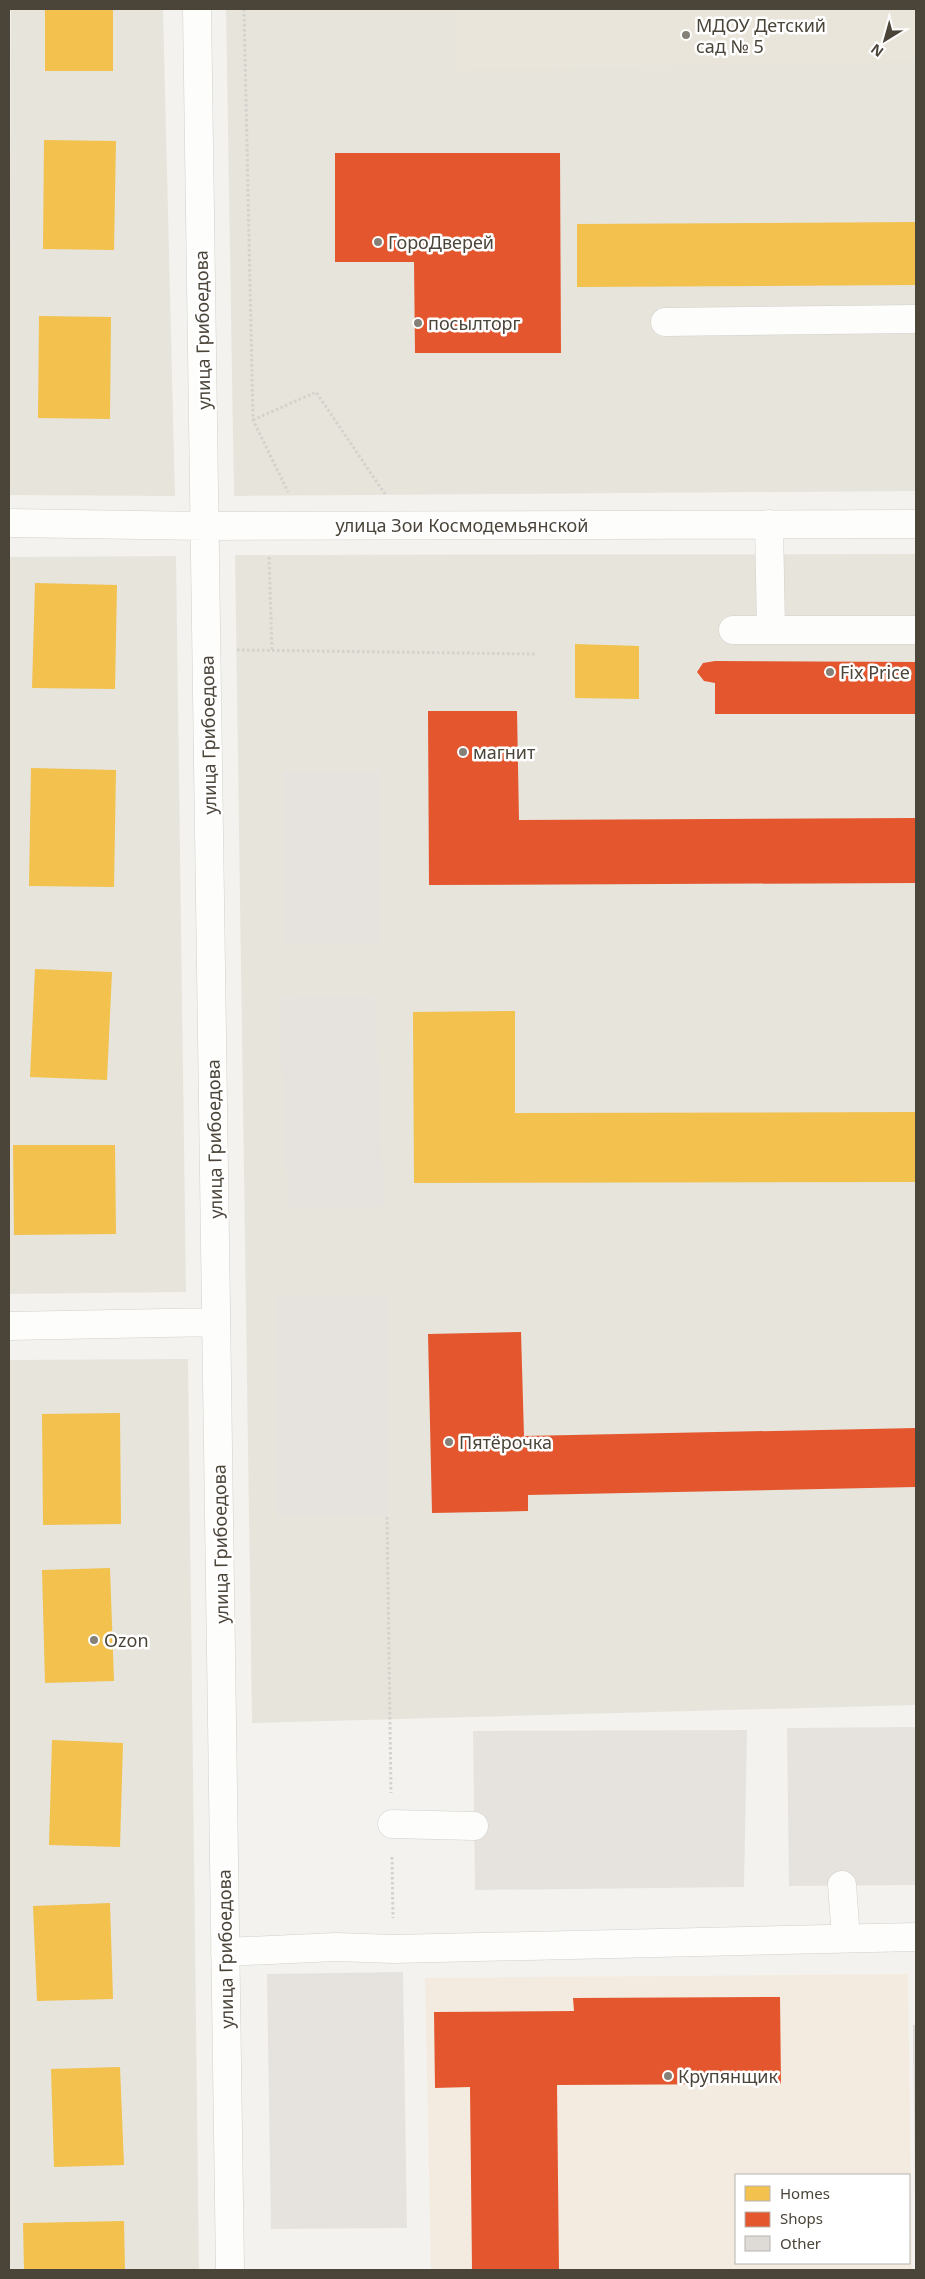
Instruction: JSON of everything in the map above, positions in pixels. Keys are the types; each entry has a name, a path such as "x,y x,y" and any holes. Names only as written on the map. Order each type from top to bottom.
{"street":[{"name":"улица Грибоедова","path":"197,9 230,2270"},
{"path":"665,322 916,320"},
{"name":"улица Зои Космодемьянской","path":"9,523 205,526 916,524"},
{"path":"769,524 771,630"},
{"path":"733,630 916,630"},
{"path":"9,1326 216,1322"},
{"path":"392,1824 474,1826"},
{"path":"842,1886 846,1938"},
{"path":"225,1952 336,1947 394,1949 916,1937"}],"path":[{"path":"244,9 253,420 289,494 268,525 272,650"},
{"path":"253,420 316,392 406,525"},
{"path":"207,650 536,654"},
{"path":"388,1517 394,1949"}],"shaded area":[{"path":"11,9 163,9 175,496 9,495"},
{"path":"226,9 916,9 916,491 234,496"},
{"name":"МДОУ Детский сад № 5","path":"456,9 916,9 916,61 457,70"},
{"path":"916,554 916,1705 252,1723 235,555"},
{"path":"176,556 186,1292 9,1294 9,557"},
{"path":"283,771 380,771 381,944 284,944"},
{"path":"375,994 384,1206 288,1209 279,998"},
{"path":"275,1296 386,1296 387,1517 277,1517"},
{"path":"188,1359 199,2270 9,2270 9,1360"},
{"path":"916,1727 916,1885 789,1886 787,1728"},
{"path":"747,1730 744,1887 475,1890 473,1731"},
{"path":"403,1972 407,2228 271,2229 267,1974"},
{"name":"Крупянщик","path":"908,1974 912,2270 431,2270 425,1978"}],"building: Homes":[{"path":"45,9 113,9 113,71 45,71"},
{"path":"44,140 116,141 114,250 43,249"},
{"path":"916,222 916,285 577,287 577,224"},
{"path":"39,316 111,317 110,419 38,418"},
{"path":"35,583 117,585 115,689 32,688"},
{"path":"575,644 639,646 639,699 575,698"},
{"path":"31,768 116,770 114,887 29,886"},
{"path":"35,969 112,972 107,1080 30,1077"},
{"path":"515,1011 515,1113 916,1112 916,1182 414,1183 413,1012"},
{"path":"13,1145 115,1145 116,1234 14,1235"},
{"path":"120,1413 121,1524 43,1525 42,1414"},
{"path":"110,1568 114,1681 45,1683 42,1570"},
{"path":"52,1740 123,1743 120,1847 49,1845"},
{"path":"110,1903 113,1999 37,2001 33,1906"},
{"path":"120,2067 124,2165 54,2167 51,2069"},
{"path":"124,2221 125,2270 24,2270 23,2223"}],"building: Shops":[{"path":"335,153 560,153 561,353 415,353 414,262 335,262"},
{"path":"715,661 916,662 916,714 715,714 715,683 704,681 697,672 703,663"},
{"path":"428,711 517,711 519,820 916,818 916,883 429,885"},
{"path":"521,1332 524,1436 916,1428 916,1487 528,1495 528,1511 432,1513 428,1334"},
{"path":"780,1997 781,2084 557,2085 559,2270 472,2270 470,2087 435,2088 434,2012 574,2011 573,1998"}],"building: Other":[{"path":"913,2025 916,2025 916,2195 915,2195"}],"place":[{"name":"МДОУ Детский сад № 5","path":"686,35"},
{"name":"ГороДверей","path":"378,242"},
{"name":"посылторг","path":"418,323"},
{"name":"Fix Price","path":"830,672"},
{"name":"магнит","path":"463,752"},
{"name":"Пятёрочка","path":"449,1442"},
{"name":"Ozon","path":"94,1640"},
{"name":"Крупянщик","path":"668,2076"}]}
